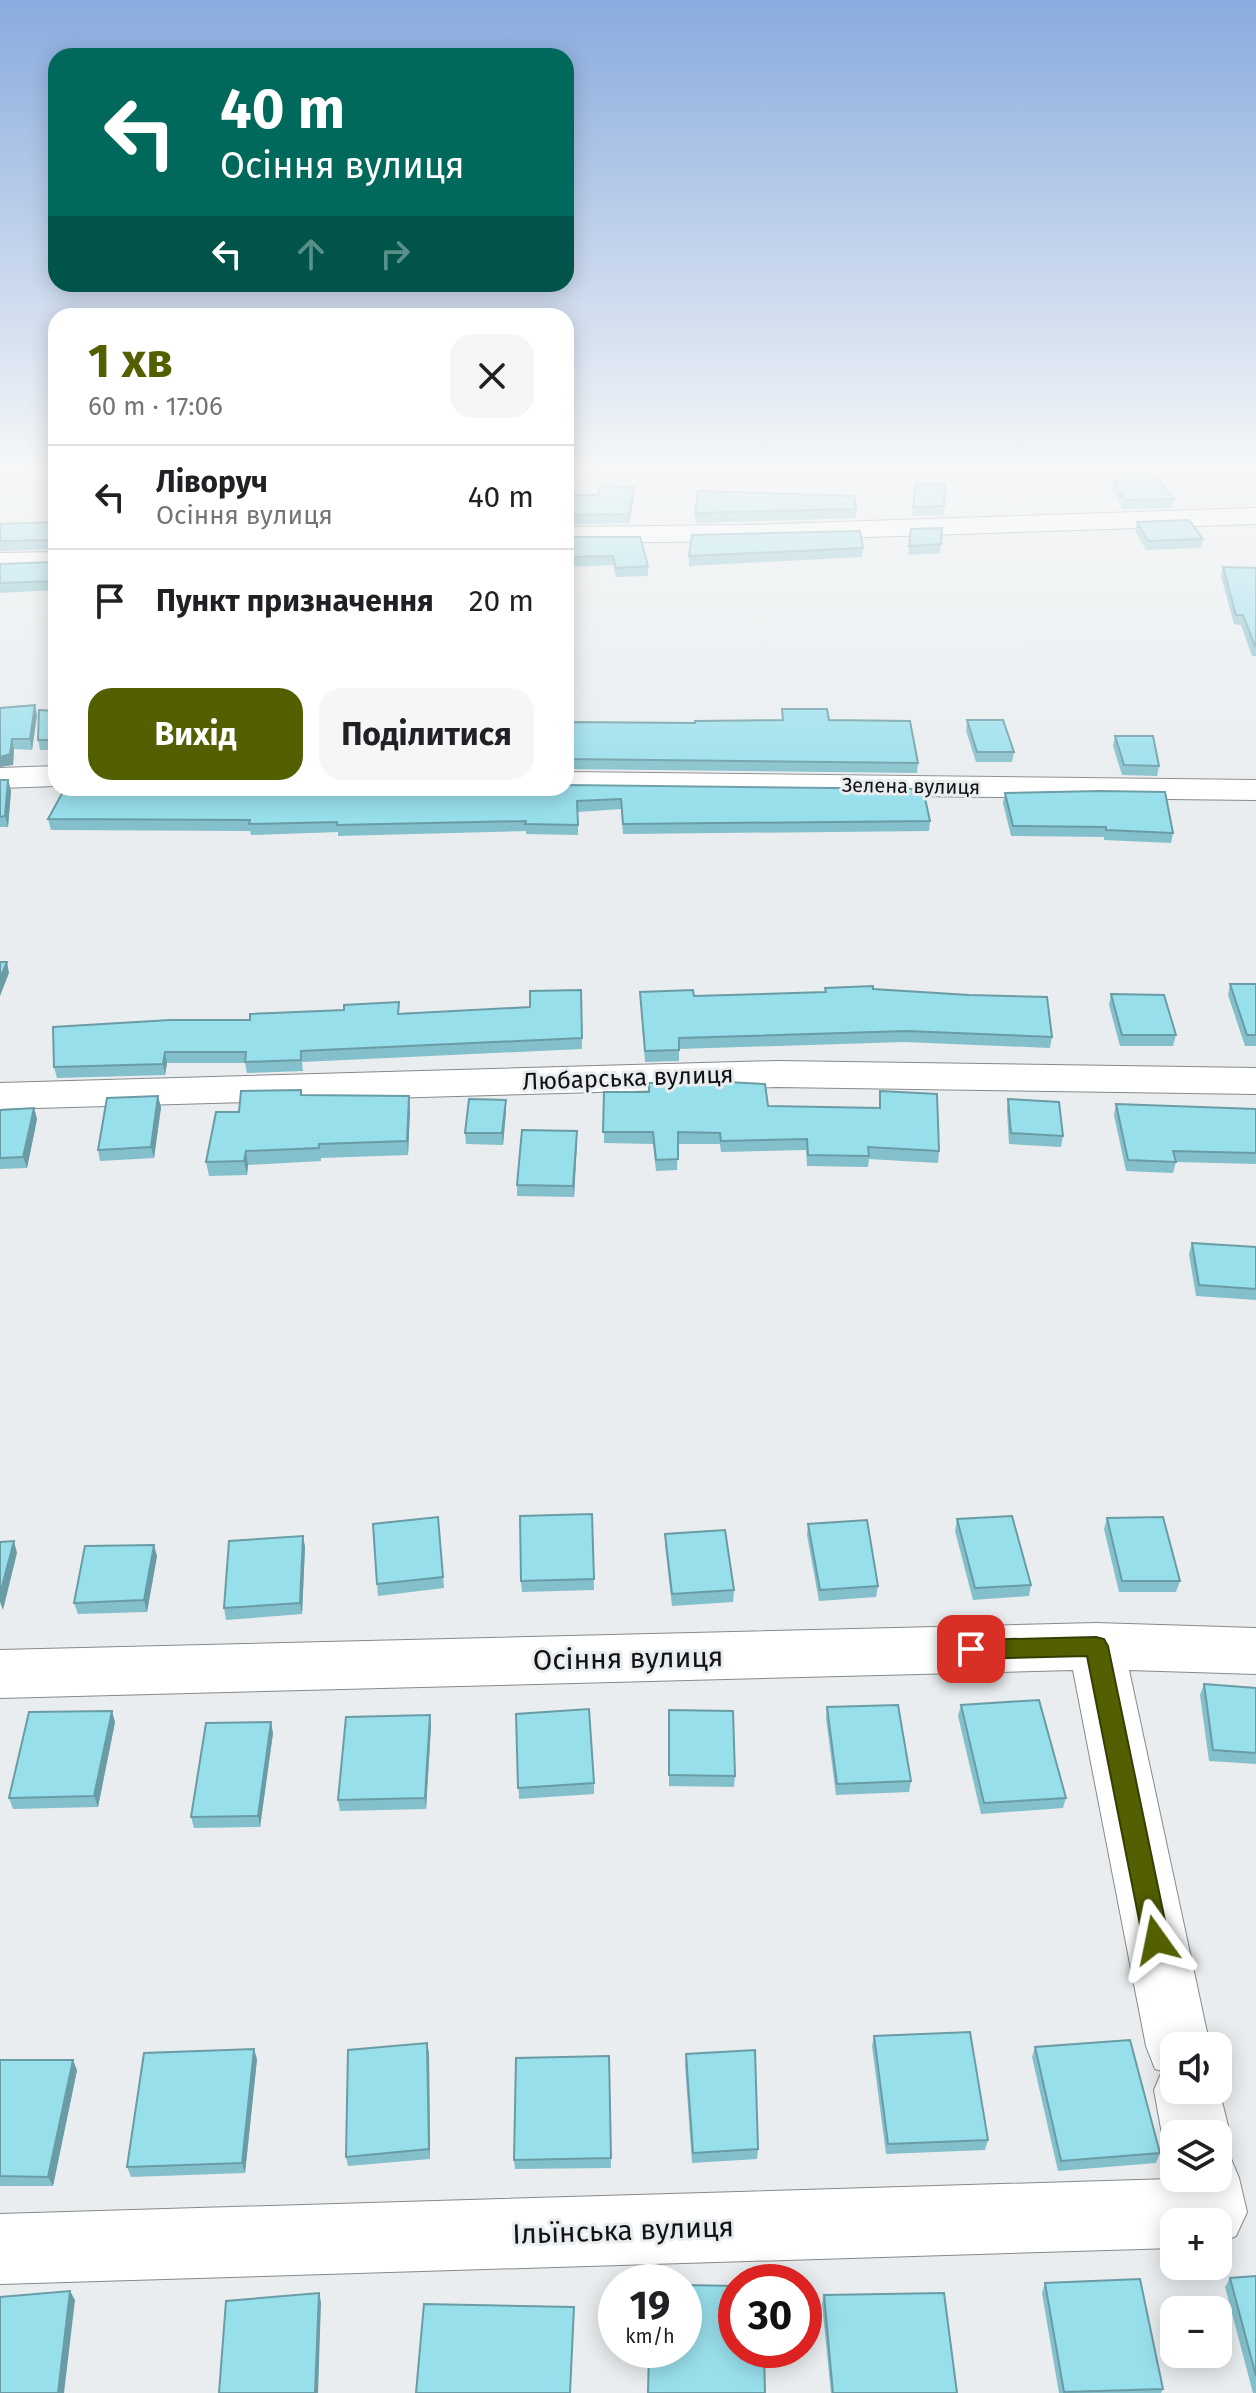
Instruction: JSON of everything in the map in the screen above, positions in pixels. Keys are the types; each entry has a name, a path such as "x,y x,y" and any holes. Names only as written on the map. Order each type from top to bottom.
{"street":[{"path":"0,778 48,776"},
{"name":"Зелена вулиця","path":"574,782 1256,790"},
{"name":"Любарська вулиця","path":"0,1096 777,1074 1256,1081"},
{"path":"1096,1646 1175,2032"},
{"name":"Осіння вулиця","path":"0,1674 1096,1646 1256,1651"},
{"name":"Ільїнська вулиця","path":"0,2249 1212,2212 1208,2192"}],"building":[{"path":"0,579 48,579 48,581 0,583"},
{"path":"1226,579 1256,579 1256,646 1243,615 1236,615"},
{"path":"35,705 30,739 12,739 10,754 0,757 0,708"},
{"path":"782,709 827,709 829,720 910,721 918,763 574,759 574,722 783,720"},
{"path":"39,710 48,711 48,740 38,740"},
{"path":"967,720 1003,720 1014,752 977,752"},
{"path":"1115,736 1153,736 1159,766 1124,765"},
{"path":"0,780 8,780 5,816 0,817"},
{"path":"574,785 923,789 930,821 623,824 621,799 577,801 578,825 525,824 526,821 337,825 337,822 249,824 250,820 48,819 61,796 574,796"},
{"path":"1165,792 1173,833 1106,830 1106,827 1013,826 1005,793"},
{"path":"0,962 7,962 0,978"},
{"path":"1230,984 1256,984 1256,1035 1247,1035"},
{"path":"873,986 873,989 1047,997 1052,1037 906,1031 679,1038 679,1050 645,1051 640,992 693,990 694,996 826,992 825,988"},
{"path":"581,990 582,1038 301,1051 301,1060 245,1062 246,1052 165,1052 163,1064 54,1067 53,1027 170,1020 250,1020 250,1014 344,1010 344,1005 399,1002 398,1014 530,1007 530,991"},
{"path":"1111,994 1164,995 1176,1035 1122,1035"},
{"path":"709,1081 765,1084 768,1106 880,1108 880,1091 937,1094 939,1151 868,1147 869,1156 808,1155 807,1139 721,1141 720,1133 678,1132 678,1159 656,1160 653,1132 603,1132 604,1092 649,1092 649,1083"},
{"path":"301,1090 301,1095 409,1096 407,1141 319,1144 319,1148 246,1151 244,1161 206,1162 216,1112 239,1112 241,1091"},
{"path":"158,1096 151,1147 98,1150 107,1098"},
{"path":"469,1099 506,1100 502,1133 465,1133"},
{"path":"1008,1099 1059,1102 1063,1136 1011,1133"},
{"path":"1116,1104 1256,1109 1256,1153 1173,1151 1176,1162 1128,1160"},
{"path":"34,1108 23,1157 0,1158 0,1110"},
{"path":"522,1130 577,1131 573,1186 517,1185"},
{"path":"1192,1243 1256,1247 1256,1289 1199,1285"},
{"path":"592,1514 594,1579 521,1581 520,1516"},
{"path":"1012,1516 1031,1585 975,1588 957,1519"},
{"path":"438,1517 443,1577 377,1584 373,1524"},
{"path":"1163,1517 1180,1581 1122,1581 1107,1518"},
{"path":"867,1520 878,1586 820,1590 808,1524"},
{"path":"725,1530 734,1590 672,1594 665,1534"},
{"path":"303,1536 300,1603 224,1608 229,1541"},
{"path":"14,1541 0,1594 0,1542"},
{"path":"154,1545 144,1600 74,1603 85,1546"},
{"path":"1204,1684 1256,1688 1256,1753 1213,1750"},
{"path":"1039,1700 1066,1798 984,1803 961,1705"},
{"path":"898,1705 911,1781 837,1784 827,1707"},
{"path":"589,1709 594,1783 518,1788 516,1714"},
{"path":"669,1710 733,1711 735,1776 669,1775"},
{"path":"112,1711 94,1796 9,1798 29,1712"},
{"path":"430,1715 425,1798 338,1800 346,1717"},
{"path":"271,1722 258,1816 191,1817 206,1723"},
{"path":"970,2032 988,2140 888,2144 874,2036"},
{"path":"1130,2040 1160,2153 1061,2161 1035,2047"},
{"path":"427,2043 429,2149 346,2157 348,2050"},
{"path":"254,2049 242,2163 127,2167 144,2053"},
{"path":"755,2050 758,2149 693,2153 686,2054"},
{"path":"609,2056 611,2158 514,2160 516,2058"},
{"path":"0,2060 73,2060 48,2177 0,2176"},
{"path":"1256,2276 1256,2376 1231,2280"},
{"path":"1140,2279 1163,2389 1064,2392 1045,2283"},
{"path":"702,2285 718,2286 718,2368 764,2368 765,2393 648,2393 649,2368 702,2368"},
{"path":"70,2291 58,2393 0,2393 0,2297"},
{"path":"319,2293 315,2393 219,2393 226,2301"},
{"path":"944,2293 957,2393 833,2393 824,2295"},
{"path":"424,2304 574,2307 570,2393 416,2393"}],"route":[{"path":"971,1649 1096,1646 1156,1940"}]}
